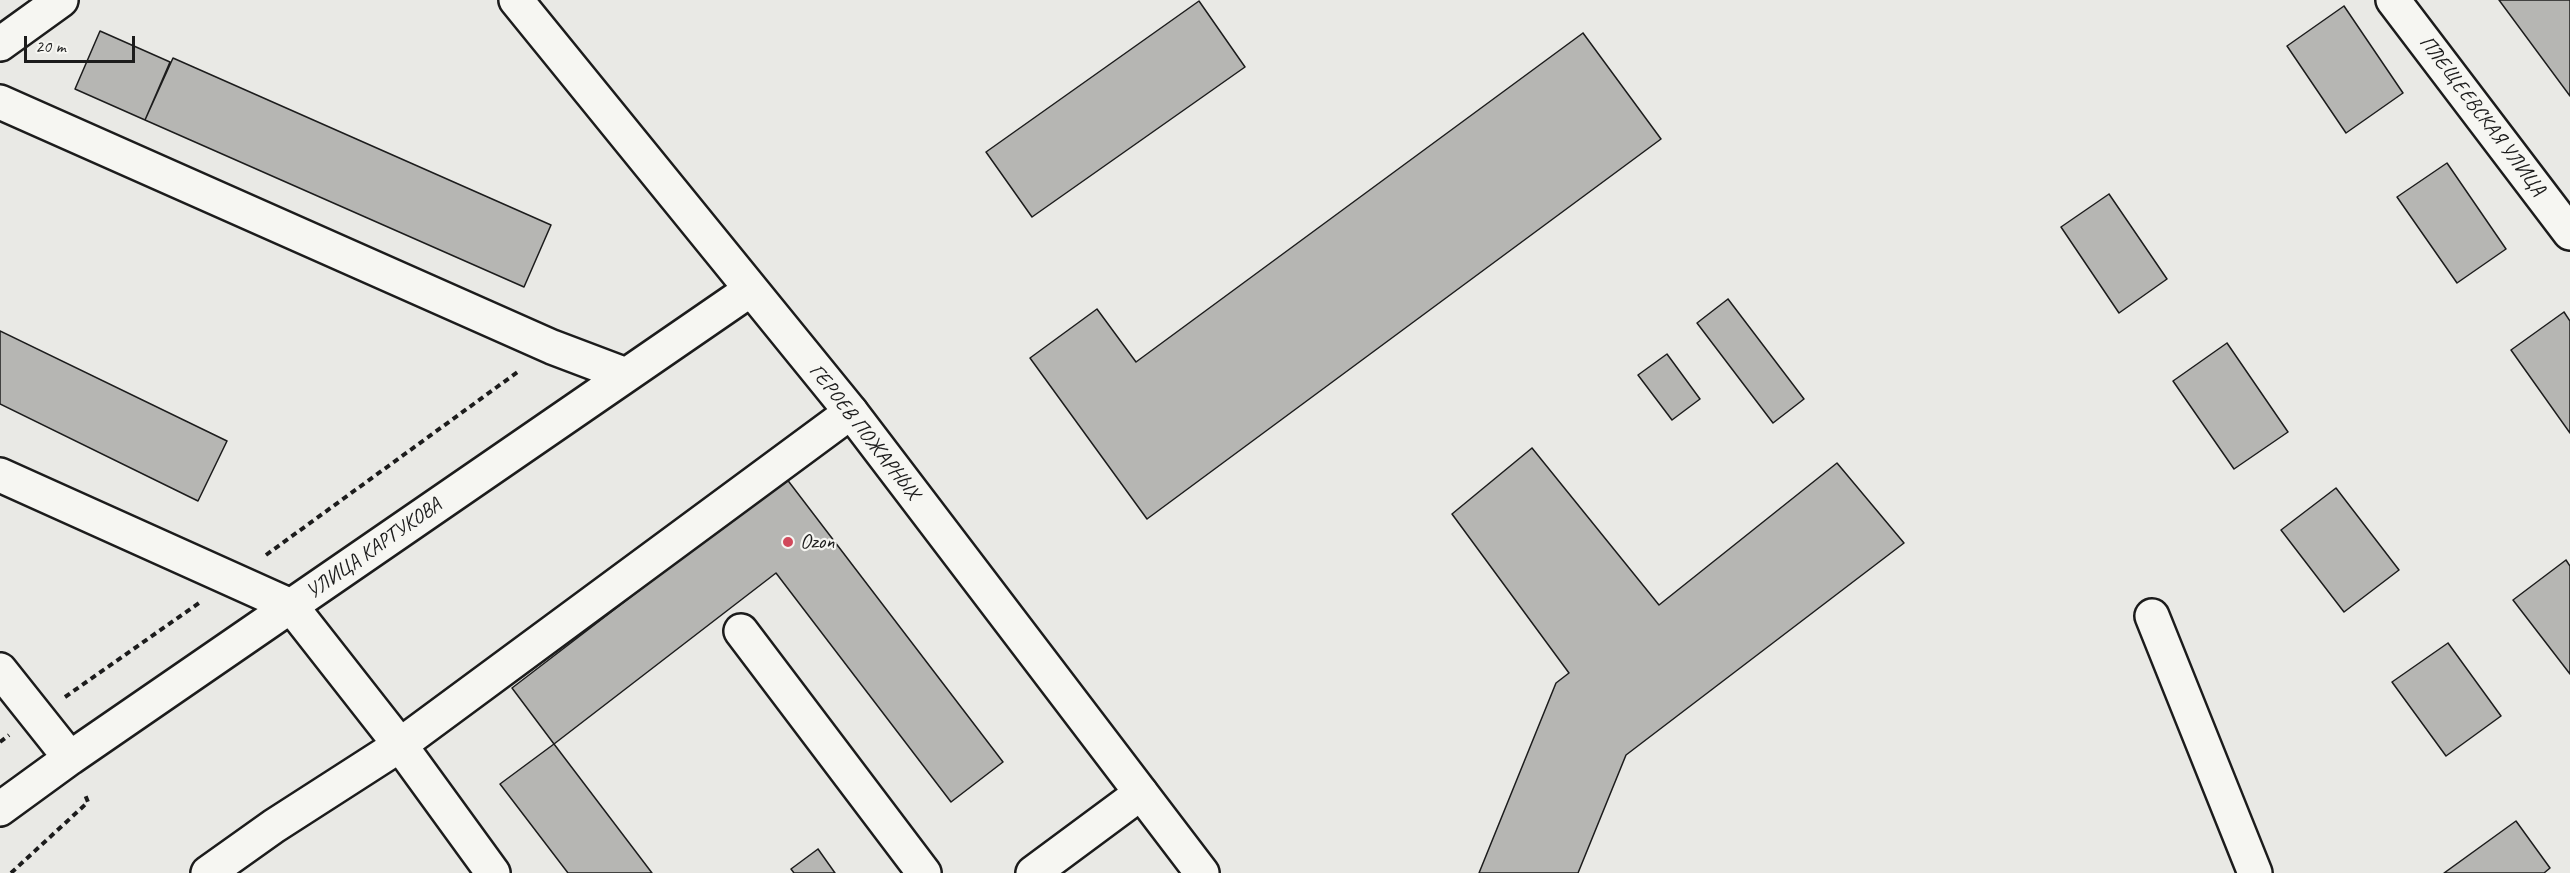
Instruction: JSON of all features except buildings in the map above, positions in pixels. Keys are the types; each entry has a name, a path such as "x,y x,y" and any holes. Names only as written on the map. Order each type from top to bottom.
{"street":[{"path":"0,44 61,0"},
{"name":"ГЕРОЕВ ПОЖАРНЫХ","path":"516,0 851,412 1202,873"},
{"name":"ПЛЕЩЕЕВСКАЯ УЛИЦА","path":"2393,0 2570,232"},
{"path":"0,102 552,347 626,375"},
{"name":"УЛИЦА КАРТУКОВА","path":"0,809 70,758 750,290"},
{"path":"208,873 244,863 274,826 400,745 851,412"},
{"path":"0,475 291,606 400,745 493,873"},
{"path":"2152,616 2255,873"},
{"path":"741,631 924,873"},
{"path":"0,670 70,758"},
{"path":"1033,873 1141,793"}],"path":[{"path":"0,742 233,579 552,347"},
{"path":"11,873 88,802 70,758"}],"place":[{"name":"Ozon","path":"788,542"}]}
